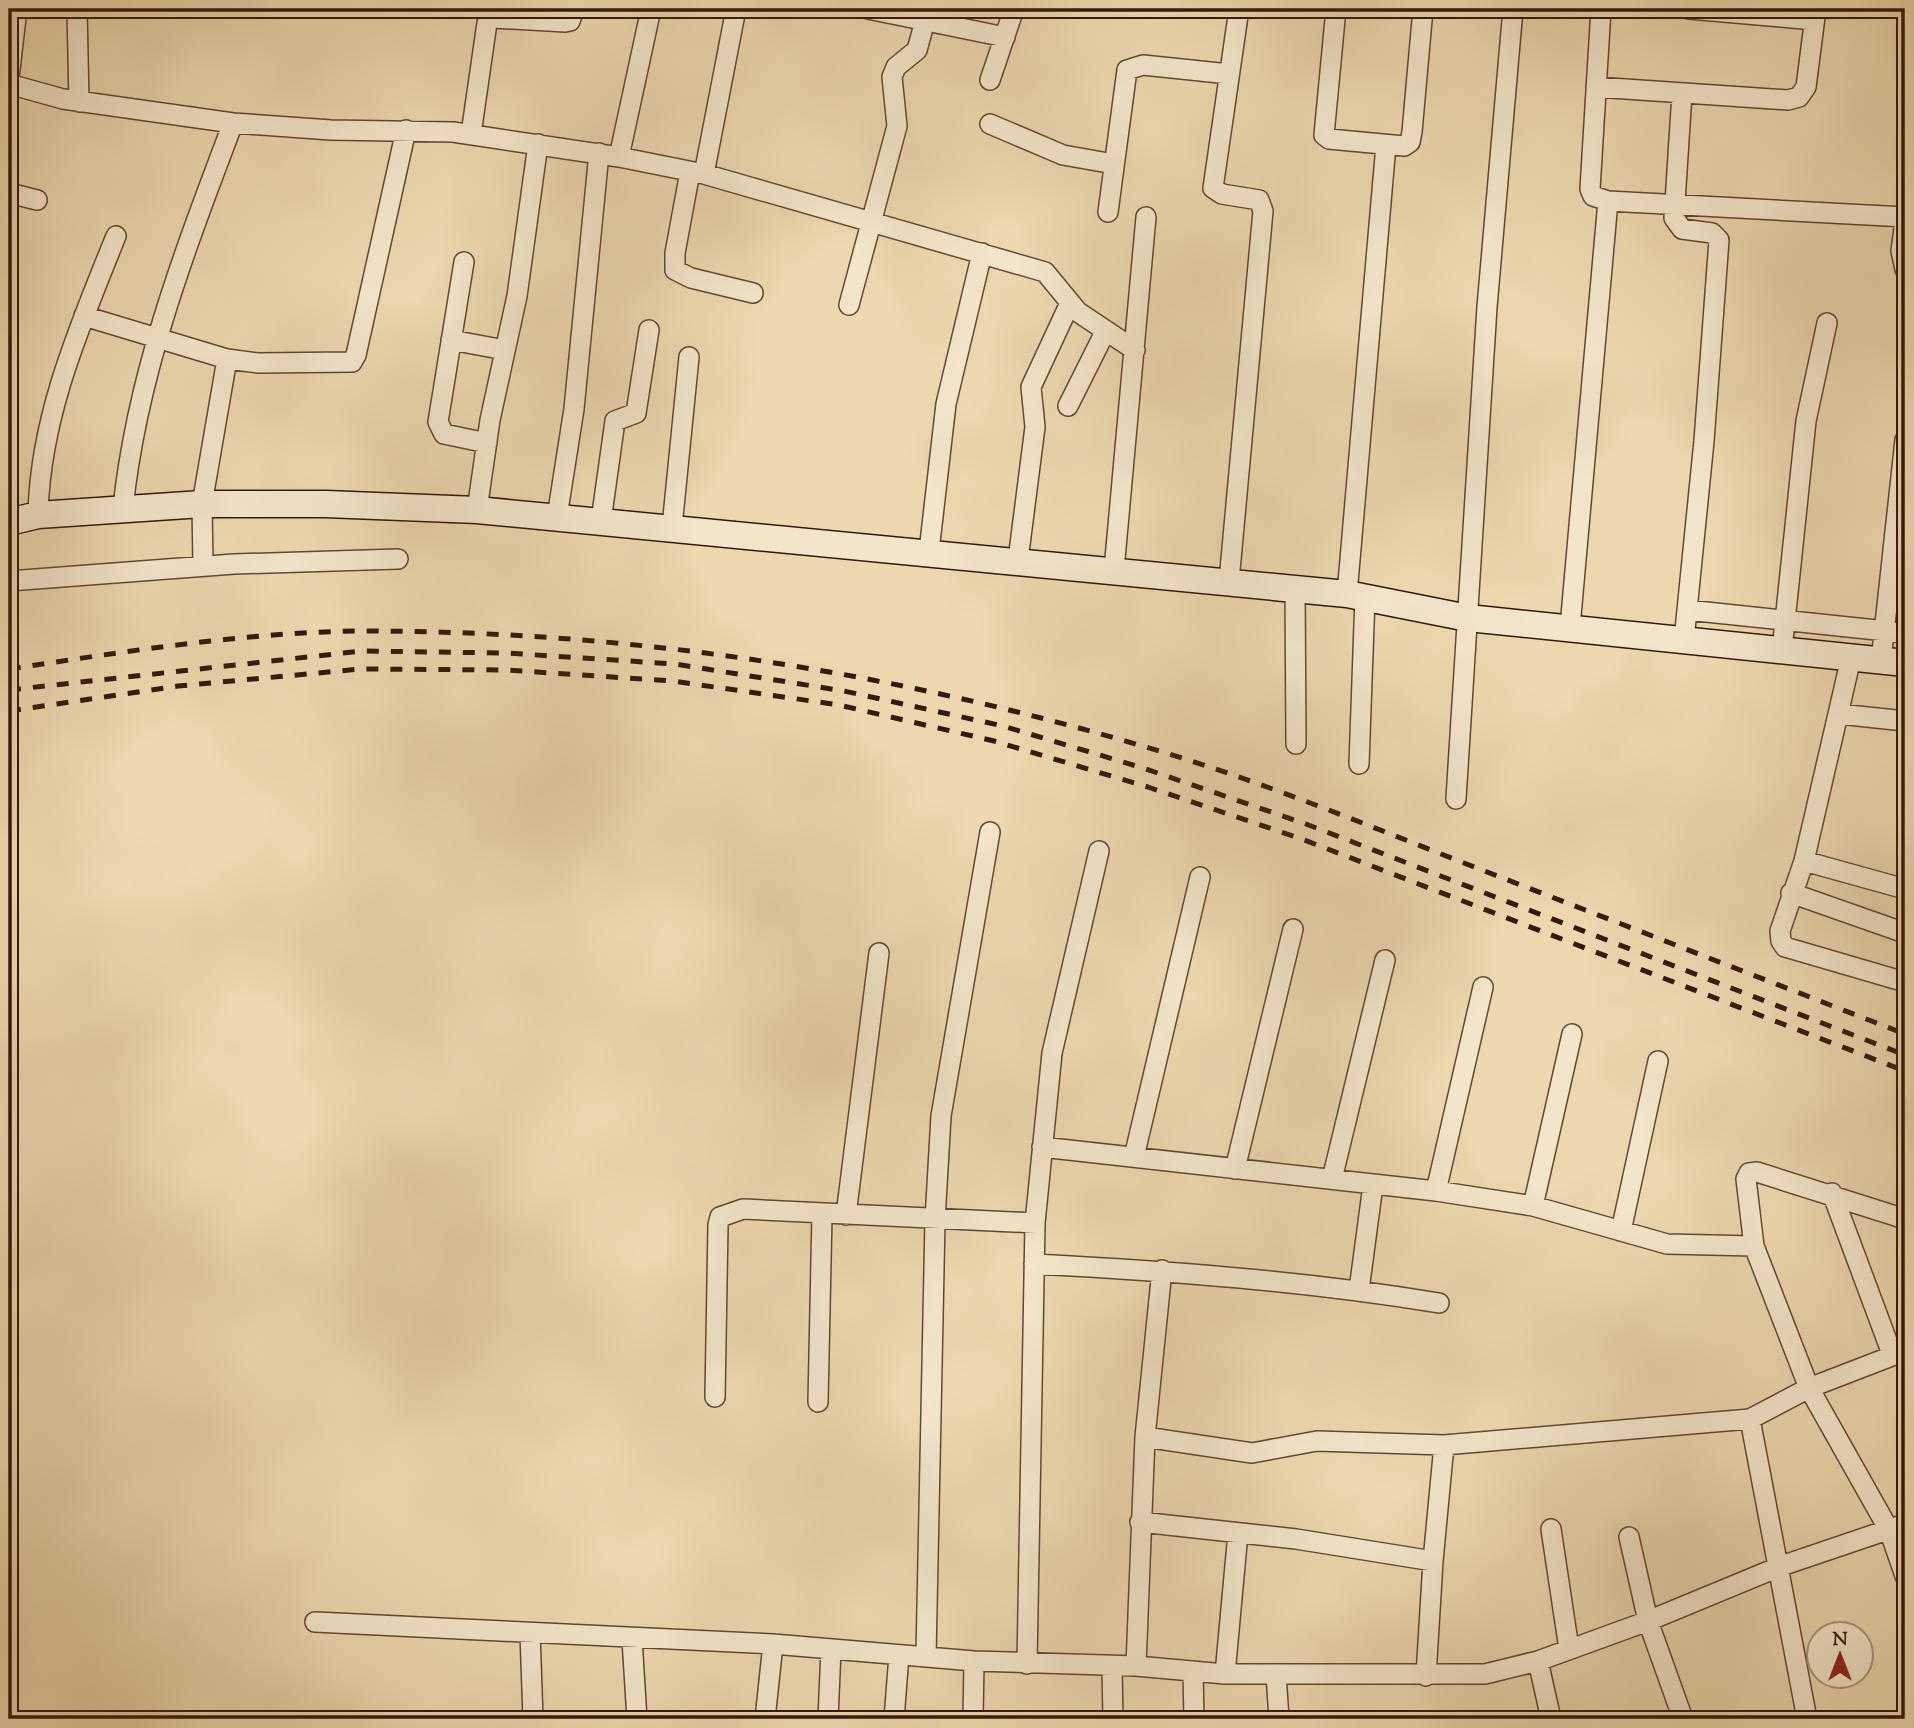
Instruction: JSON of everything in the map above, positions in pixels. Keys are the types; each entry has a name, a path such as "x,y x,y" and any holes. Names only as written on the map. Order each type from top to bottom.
{"street":[{"path":"9,78 17,9"},
{"path":"77,9 79,102"},
{"path":"471,134 487,23 493,19 565,22 570,21 574,9"},
{"path":"620,157 651,9"},
{"path":"736,9 675,253 675,270 691,278 752,293"},
{"path":"868,9 1005,37"},
{"path":"990,80 1014,9"},
{"path":"1229,582 1263,211 1259,200 1222,194 1213,188 1239,9"},
{"path":"1336,9 1324,135 1329,139 1404,146 1410,142 1412,132 1423,9"},
{"path":"1456,799 1487,307 1513,9"},
{"path":"1601,9 1590,189 1593,196 1608,201 1905,219 1902,251 1905,269"},
{"path":"1596,87 1788,100 1799,97 1806,87 1815,14 1689,9"},
{"path":"849,305 897,126 892,77 896,67 917,50 925,21"},
{"path":"1108,212 1127,71 1143,65 1229,74"},
{"path":"9,84 79,102 233,123 331,130 406,130 471,134 599,153 697,173 1045,272 1070,303 1105,332 1135,350"},
{"path":"1682,93 1674,205 1676,225 1682,229 1712,233 1719,240 1704,441 1684,640"},
{"path":"123,508 129,450 156,337 171,288 233,123"},
{"path":"990,124 1063,155 1114,164"},
{"path":"84,316 227,359 258,363 352,362 356,355 406,130"},
{"path":"477,510 487,443 517,296 538,144"},
{"path":"1359,764 1356,595 1386,145"},
{"path":"557,517 574,409 599,153"},
{"path":"9,192 37,200"},
{"path":"1570,626 1608,201"},
{"path":"1114,570 1146,216"},
{"path":"38,515 39,487 51,414 84,316 116,236"},
{"path":"929,551 946,404 982,253"},
{"path":"464,262 439,428 444,434 487,443"},
{"path":"1018,560 1035,427 1031,387 1070,303"},
{"path":"1782,650 1806,421 1827,323"},
{"path":"601,521 613,428 620,417 636,414 649,330"},
{"path":"1068,406 1105,332"},
{"path":"451,340 505,350"},
{"path":"673,527 689,357"},
{"path":"203,566 202,504 227,359"},
{"path":"9,522 38,515 202,504 326,504 477,510 1295,588 1356,595 1468,618 1570,626 1893,662 1884,630 1905,440"},
{"path":"9,581 203,566 398,559"},
{"path":"1295,588 1296,744"},
{"path":"1687,610 1905,633"},
{"path":"1851,658 1804,861 1780,931 1781,941 1785,947 1905,982"},
{"path":"1839,714 1905,721"},
{"path":"926,1656 935,1220 941,1116 990,832"},
{"path":"1027,1664 1035,1223 1052,1053 1099,851"},
{"path":"1804,861 1905,889"},
{"path":"1134,1157 1200,877"},
{"path":"1791,894 1905,933"},
{"path":"1235,1169 1293,929"},
{"path":"846,1215 879,953"},
{"path":"1332,1179 1384,960"},
{"path":"1436,1191 1483,987"},
{"path":"1533,1206 1572,1034"},
{"path":"1621,1231 1658,1061"},
{"path":"1042,1147 1436,1191 1533,1206 1686,1246 1754,1246"},
{"path":"1905,1219 1758,1172 1749,1173 1745,1188 1754,1246 1809,1388 1897,1527 1905,1576"},
{"path":"1359,1290 1373,1185"},
{"path":"1145,1437 1252,1453 1317,1441 1444,1445 1750,1419 1809,1388 1899,1353 1832,1194"},
{"path":"715,1397 720,1217 743,1209 1035,1223"},
{"path":"818,1402 822,1214"},
{"path":"1034,1264 1162,1270 1359,1290 1439,1303"},
{"path":"1136,1666 1145,1437 1162,1270"},
{"path":"1750,1419 1781,1566 1807,1719"},
{"path":"1426,1676 1444,1445"},
{"path":"1140,1522 1238,1532 1433,1560"},
{"path":"315,1622 773,1644 974,1661 1136,1666 1225,1674 1485,1674 1569,1650 1781,1566 1897,1527"},
{"path":"1550,1529 1569,1650"},
{"path":"1225,1674 1238,1532"},
{"path":"1629,1537 1647,1621 1683,1719"},
{"path":"530,1633 533,1719"},
{"path":"632,1639 637,1719"},
{"path":"765,1719 773,1644"},
{"path":"828,1719 831,1648"},
{"path":"894,1719 899,1655"},
{"path":"973,1719 974,1661"},
{"path":"1538,1661 1551,1719"},
{"path":"1112,1667 1113,1719"},
{"path":"1193,1671 1194,1719"},
{"path":"1276,1674 1279,1719"}],"railway":[{"path":"9,669 229,639 362,631 560,638 658,647 851,676 1043,719 1222,771 1905,1034"},
{"path":"9,690 362,651 506,653 675,664 844,691 1003,726 1143,768 1306,824 1905,1055"},
{"path":"9,711 178,686 361,669 506,670 673,681 839,705 994,741 1148,787 1299,838 1905,1071"}]}
